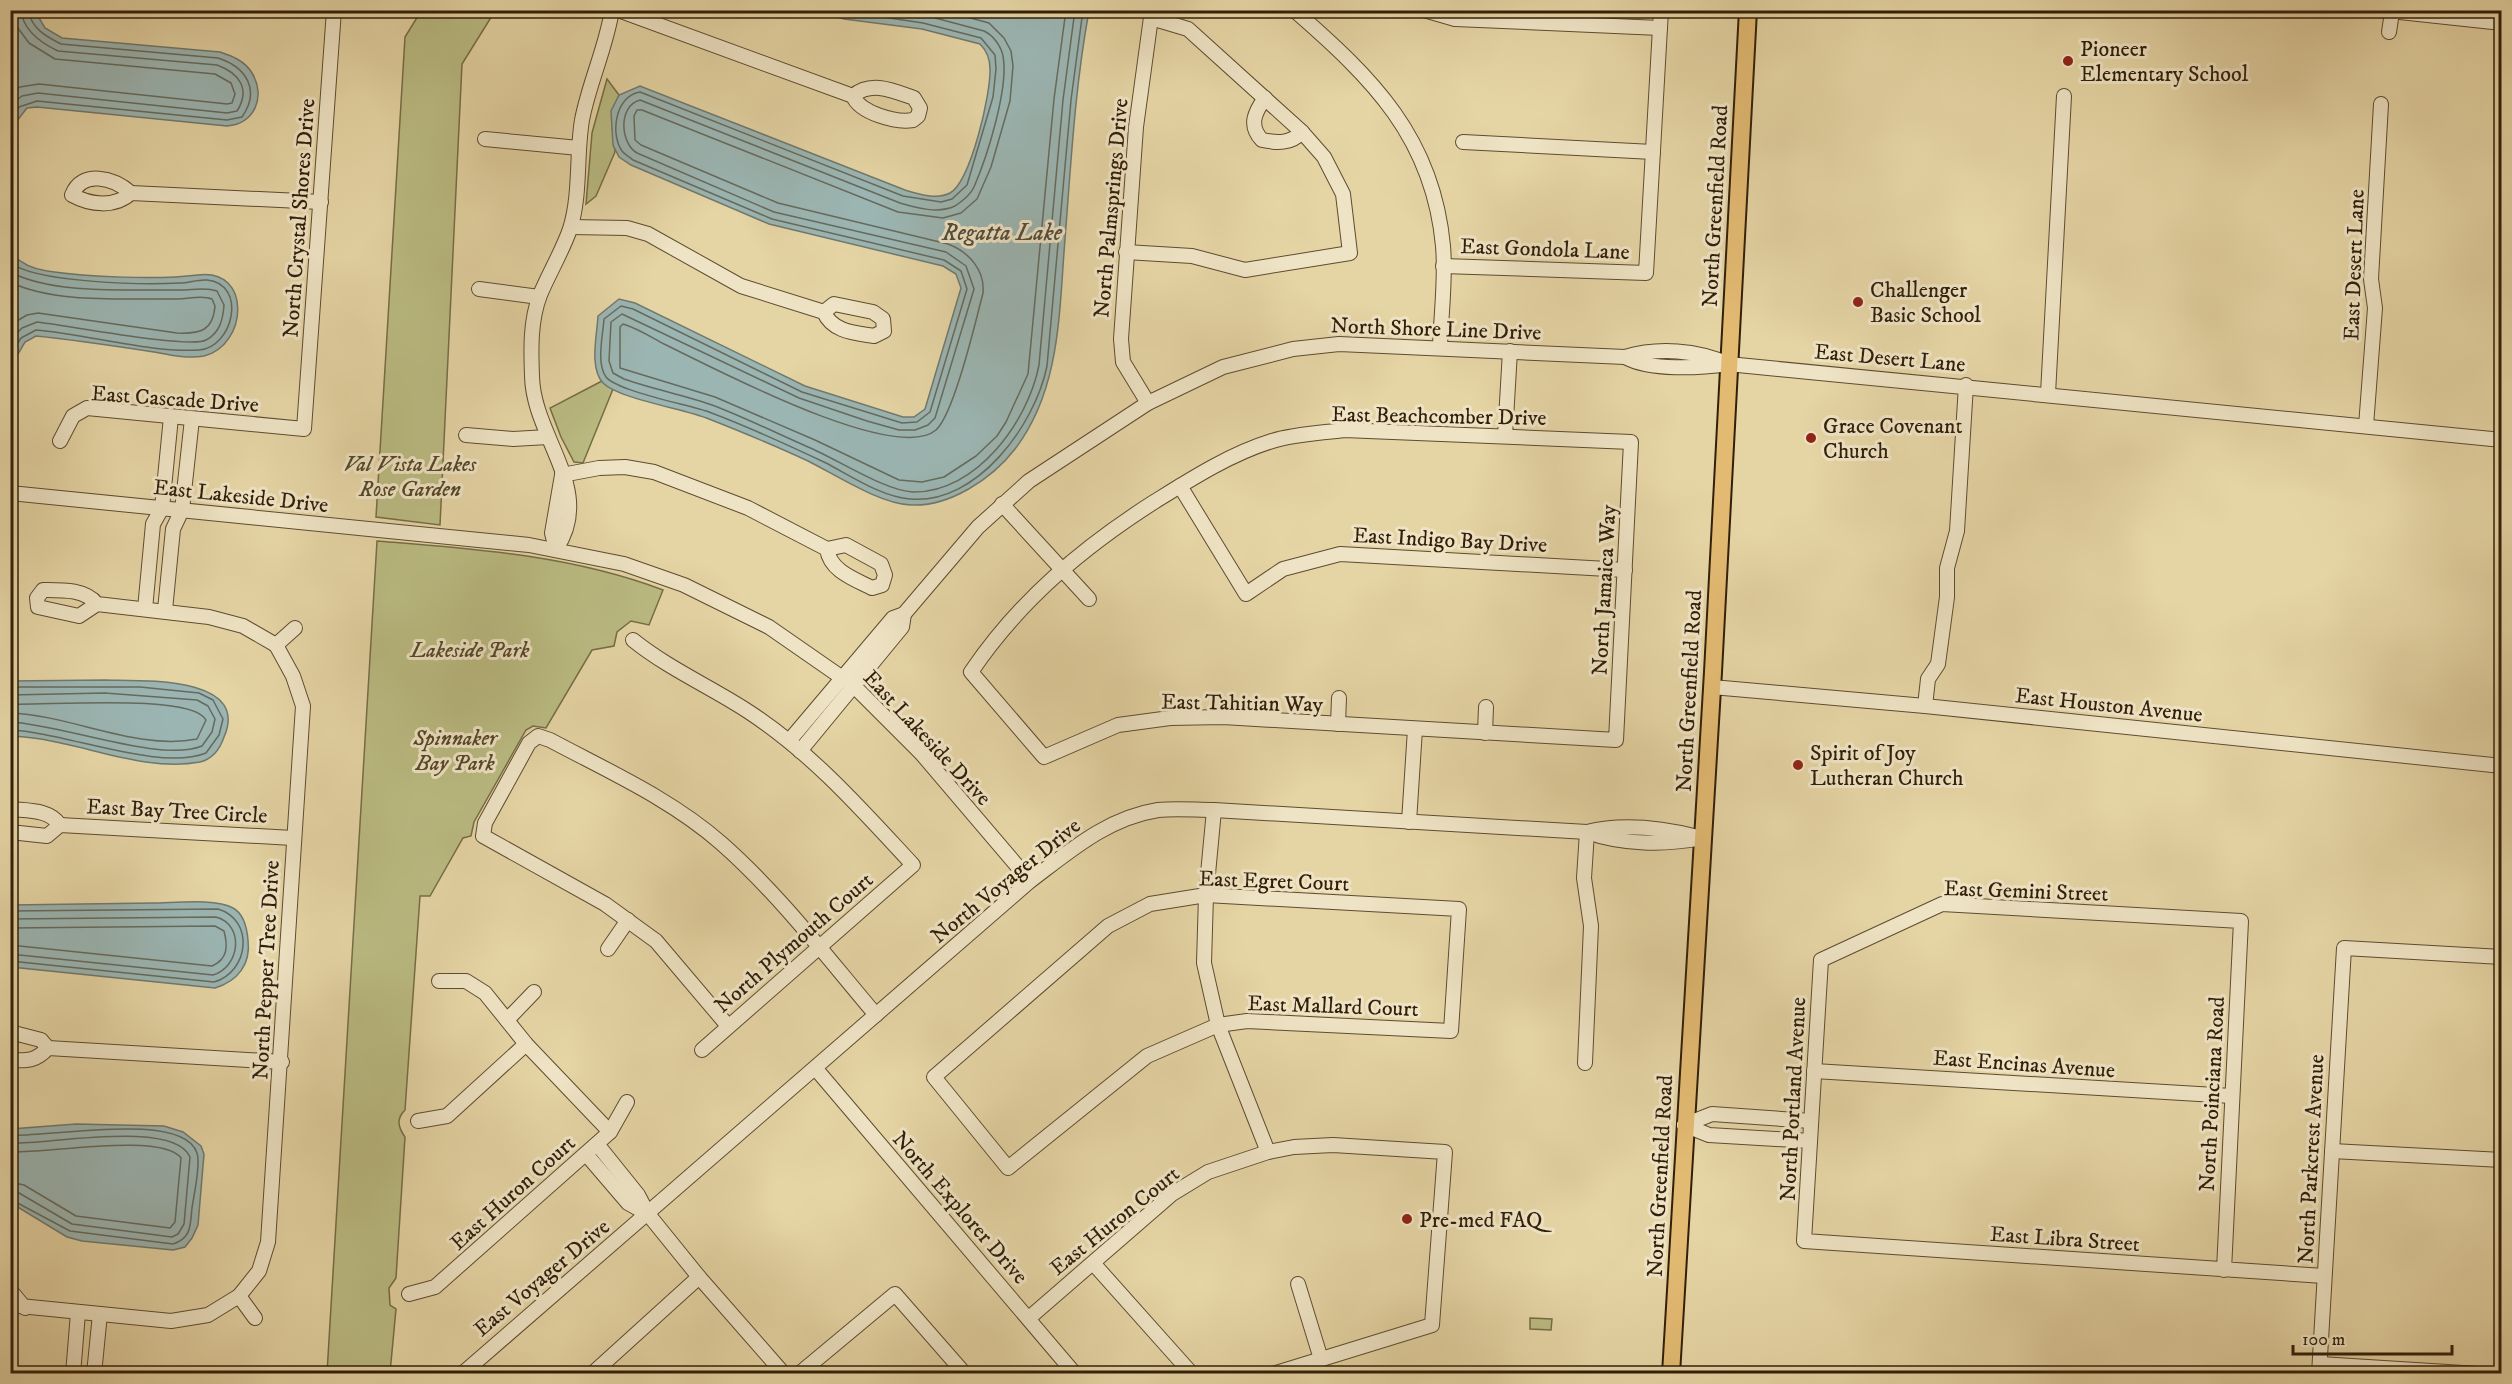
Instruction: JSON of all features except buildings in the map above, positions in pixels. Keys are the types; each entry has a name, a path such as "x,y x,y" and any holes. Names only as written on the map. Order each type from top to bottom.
{"main road":[{"name":"North Greenfield Road","path":"1671,1374 1684,1125 1712,687 1748,10"}],"street":[{"name":"North Crystal Shores Drive","path":"304,429 334,10"},
{"path":"556,549 565,535 570,496 548,437 532,381 531,339 539,297 571,227 582,120 607,39 612,10"},
{"path":"618,10 853,96"},
{"path":"1294,10 1358,68 1405,128 1433,194 1440,231 1443,266 1440,347"},
{"path":"1424,10 1455,19 1660,28"},
{"path":"1463,142 1653,152 1661,10"},
{"path":"2390,32 2386,11 2502,23"},
{"path":"1126,252 1192,256 1245,270 1350,253 1343,195 1324,157 1302,132 1188,29 1152,14"},
{"name":"North Palmsprings Drive","path":"1148,403 1129,375 1122,356 1126,252 1136,127 1152,14"},
{"path":"2048,394 2064,96"},
{"path":"1265,98 1253,122 1255,133 1262,140 1285,141 1295,139 1302,132"},
{"name":"East Desert Lane","path":"2366,426 2375,308 2371,279 2381,104"},
{"path":"485,139 579,148"},
{"name":"East Gondola Lane","path":"1443,266 1646,273 1653,152"},
{"path":"131,193 321,202"},
{"path":"571,227 627,228 648,234 741,286 824,312"},
{"path":"479,289 539,297"},
{"name":"North Shore Line Drive","path":"848,682 902,627 904,614 978,527 1002,504 1049,466 1148,403 1224,367 1286,350 1339,344 1625,357 1645,351 1707,354 1728,364"},
{"path":"1505,436 1510,351"},
{"name":"East Desert Lane","path":"1728,364 1965,385 2502,440"},
{"path":"1925,706 1928,679 1938,664 1947,597 1947,568 1957,531 1965,385"},
{"name":"East Cascade Drive","path":"60,441 73,416 87,408 304,429"},
{"path":"145,609 153,524 162,508 171,417"},
{"path":"165,610 173,529 182,510 192,418"},
{"name":"East Beachcomber Drive","path":"1044,757 971,672 1002,629 1061,570 1096,540 1180,486 1236,456 1272,441 1305,434 1383,430 1631,442"},
{"path":"466,435 513,439 548,437"},
{"name":"North Jamaica Way","path":"1616,740 1631,442"},
{"path":"562,475 599,468 625,467 654,472 748,508 827,549"},
{"name":"East Indigo Bay Drive","path":"1180,486 1246,594 1283,569 1340,554 1625,570"},
{"name":"East Lakeside Drive","path":"10,493 556,549 624,564 684,585 769,627 848,682 921,753 1030,881"},
{"path":"1002,504 1089,599"},
{"path":"97,604 209,616 243,626 276,645 295,628"},
{"path":"633,640 656,659 749,712 800,751 848,682"},
{"name":"North Pepper Tree Drive","path":"10,1305 171,1321 208,1315 239,1296 259,1271 268,1242 282,1062 293,838 303,706 293,676 276,645"},
{"path":"789,741 848,682"},
{"name":"East Houston Avenue","path":"1712,687 1925,706 2502,766"},
{"name":"East Tahitian Way","path":"1338,724 1339,698"},
{"path":"1485,733 1486,707"},
{"name":"East Tahitian Way","path":"1044,757 1118,725 1170,718 1222,717 1616,740"},
{"path":"1409,822 1415,729"},
{"path":"728,1026 656,941 605,904 483,836 485,823 529,742 538,736 550,740 676,809 720,842 771,891 876,1015"},
{"name":"North Plymouth Court","path":"702,1050 913,865 842,788 800,751"},
{"name":"East Bay Tree Circle","path":"10,809 44,813 55,818 60,825"},
{"name":"North Voyager Drive","path":"648,1214 1030,881 1092,834 1122,820 1159,810 1214,810 1587,832 1609,826 1672,831 1702,838"},
{"path":"1214,810 1206,895 1204,963 1218,1025 1268,1152"},
{"name":"East Bay Tree Circle","path":"10,832 47,836 60,825 293,838"},
{"path":"1585,1063 1591,926 1584,878 1587,832"},
{"name":"East Egret Court","path":"1008,1168 934,1077 1108,926 1150,904 1206,895 1459,909 1451,1031"},
{"name":"East Gemini Street","path":"1821,960 1942,904 2241,921"},
{"path":"608,949 628,921"},
{"name":"North Poinciana Road","path":"2224,1270 2241,921"},
{"name":"North Parkcrest Avenue","path":"2319,1369 2344,948 2502,957"},
{"name":"North Portland Avenue","path":"1804,1241 1821,960"},
{"path":"439,981 466,981 485,993 526,1044 610,1132"},
{"path":"507,1020 534,992"},
{"name":"East Mallard Court","path":"1008,1168 1147,1056 1218,1025 1247,1021 1451,1031"},
{"path":"10,1032 41,1040 48,1048 282,1062"},
{"path":"418,1121 447,1116 526,1044"},
{"path":"10,1060 30,1061 39,1057 48,1048"},
{"name":"North Explorer Drive","path":"816,1069 1075,1374"},
{"name":"East Encinas Avenue","path":"1814,1071 2232,1096"},
{"name":"East Huron Court","path":"409,1294 435,1287 610,1132 627,1102"},
{"path":"1684,1125 1712,1114 1811,1121"},
{"path":"1684,1125 1709,1135 1810,1142"},
{"path":"597,1144 638,1195 648,1214 699,1277 784,1374"},
{"name":"East Huron Court","path":"1029,1318 1173,1194 1208,1172 1268,1152 1333,1145 1445,1152 1432,1325 1321,1359"},
{"path":"2332,1151 2502,1160"},
{"path":"586,1154 628,1203 648,1214"},
{"name":"East Voyager Drive","path":"462,1374 648,1214"},
{"name":"East Libra Street","path":"1804,1241 2324,1276"},
{"path":"1093,1263 1192,1374"},
{"path":"592,1374 699,1277"},
{"path":"1273,1374 1321,1359 1298,1284"},
{"path":"10,1290 26,1308"},
{"path":"799,1374 895,1294 965,1374"},
{"path":"239,1296 255,1318"},
{"path":"73,1374 78,1313"},
{"path":"94,1374 100,1314"},
{"path":"2319,1369 2479,1374"}],"green space":[{"name":"Val Vista Lakes Rose Garden","path":"421,11 495,11 462,64 440,525 376,517 405,37"},
{"path":"607,79 619,95 612,125 615,152 596,196 586,204 592,133"},
{"path":"602,381 613,389 583,463 574,462 550,408"},
{"name":"Lakeside Park","path":"377,541 522,555 593,569 663,590 649,625 631,621 617,632 614,646 592,650 546,728 533,726 526,730 474,822 471,836 463,838 430,896 420,896 405,1110 399,1120 405,1137 396,1278 389,1288 390,1305 396,1309 390,1373 327,1373"},
{"path":"1530,1318 1552,1319 1551,1330 1530,1329"}],"water":[{"path":"11,10 35,11 45,28 62,38 220,52 229,55 242,62 252,73 258,91 255,107 245,120 227,126 37,107 27,108 16,122 11,167"},
{"name":"Regatta Lake","path":"815,11 1089,11 1074,125 1059,321 1049,375 1030,426 1015,449 982,480 955,496 940,501 911,505 886,500 808,461 734,429 698,415 637,399 611,389 603,383 596,369 598,316 619,299 635,303 805,386 903,417 914,417 925,409 961,288 956,274 943,266 769,224 631,165 619,157 613,145 611,111 619,95 640,86 905,190 933,196 950,193 958,185 965,172 983,116 990,69 985,49 980,44 922,29 844,19"},
{"path":"11,253 32,267 63,273 122,277 216,276 228,283 235,295 238,309 236,324 229,338 218,349 204,356 179,356 36,336 25,342 11,366"},
{"path":"11,681 165,682 207,692 222,702 228,717 220,746 212,756 204,761 163,764 144,762 46,740 11,736"},
{"path":"216,903 237,911 244,922 248,940 247,957 241,970 230,981 215,988 11,967 11,905"},
{"path":"76,1124 164,1126 183,1132 201,1146 204,1154 198,1225 185,1247 173,1250 82,1241 67,1237 11,1203 11,1129"}],"place":[{"name":"Pioneer Elementary School","path":"2068,61"},
{"name":"Challenger Basic School","path":"1858,302"},
{"name":"Grace Covenant Church","path":"1811,438"},
{"name":"Spirit of Joy Lutheran Church","path":"1798,765"},
{"name":"Pre-med FAQ","path":"1407,1219"}],"park label":[{"name":"Spinnaker Bay Park","path":"455,750"}]}
